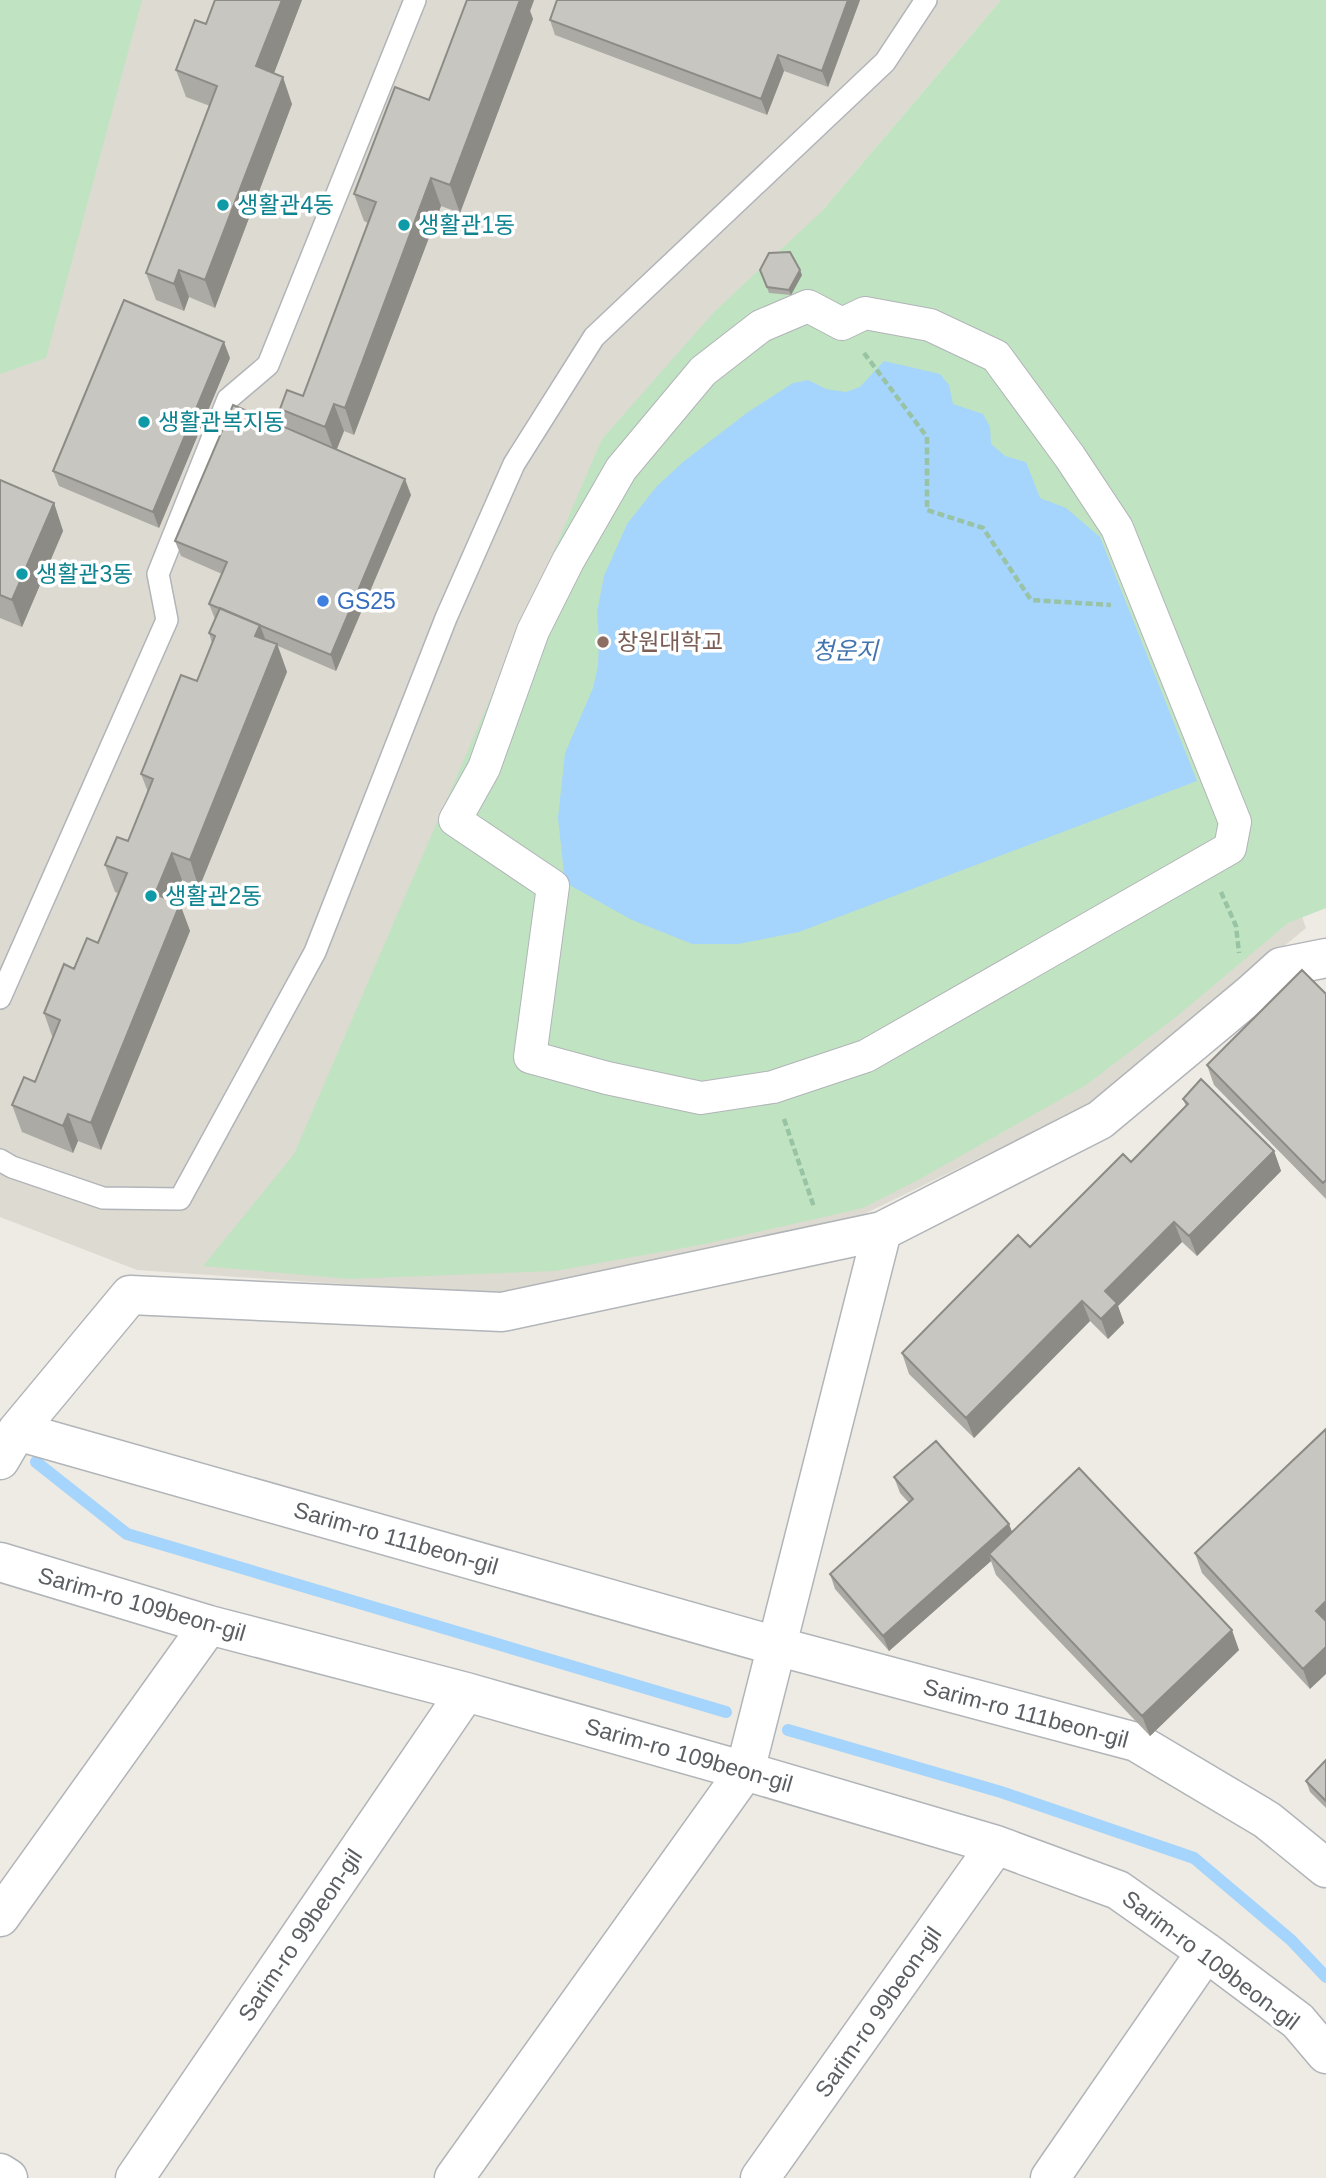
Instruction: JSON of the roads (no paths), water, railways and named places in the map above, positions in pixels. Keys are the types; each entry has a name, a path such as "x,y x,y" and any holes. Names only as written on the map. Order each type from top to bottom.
{"street":[{"path":"808,306 842,324 865,313 930,325 996,356 1070,457 1117,528 1235,822 1230,848 1207,861 866,1056 773,1087 701,1098 607,1078 530,1057 553,886 455,820 484,768 533,631 568,561 621,469 703,371 761,326 808,306"},
{"path":"9,1446 130,1295 502,1312 882,1231 1100,1120 1281,967 1326,958"},
{"path":"454,2178 745,1771 882,1231"},
{"name":"Sarim-ro 111beon-gil","path":"9,1446 1136,1742 1267,1820 1326,1868"},
{"name":"Sarim-ro 109beon-gil","path":"0,1562 209,1625 466,1692 745,1771 996,1845 1118,1890 1298,2021 1326,2054"},
{"path":"0,1917 209,1625"},
{"name":"Sarim-ro 99beon-gil","path":"135,2178 466,1692"},
{"name":"Sarim-ro 99beon-gil","path":"760,2178 996,1845"},
{"path":"1050,2178 1206,1952"},
{"path":"0,2173 8,2178"}],"lane":[{"path":"0,998 167,620 158,574 228,399 268,365 415,0"},
{"path":"0,1160 12,1167 103,1198 180,1199 315,952 446,618 514,464 594,337 885,62 926,0"}],"water":[{"name":"청운지","path":"884,361 940,374 949,385 953,404 983,414 990,427 991,444 1005,456 1026,462 1040,498 1066,508 1100,537 1197,781 799,932 738,944 692,944 632,920 571,886 564,874 558,818 565,753 593,688 598,666 597,612 604,576 627,524 657,486 683,462 748,412 793,383 808,380 826,389 846,392 860,387"}],"waterway":[{"path":"36,1462 127,1534 726,1712"},
{"path":"788,1730 1001,1792 1194,1858 1291,1940 1326,1977"}],"place":[{"name":"생활관4동","path":"223,205"},
{"name":"생활관1동","path":"404,225"},
{"name":"생활관복지동","path":"144,422"},
{"name":"생활관3동","path":"22,574"},
{"name":"GS25","path":"323,601"},
{"name":"창원대학교","path":"603,642"},
{"name":"생활관2동","path":"151,896"}]}
